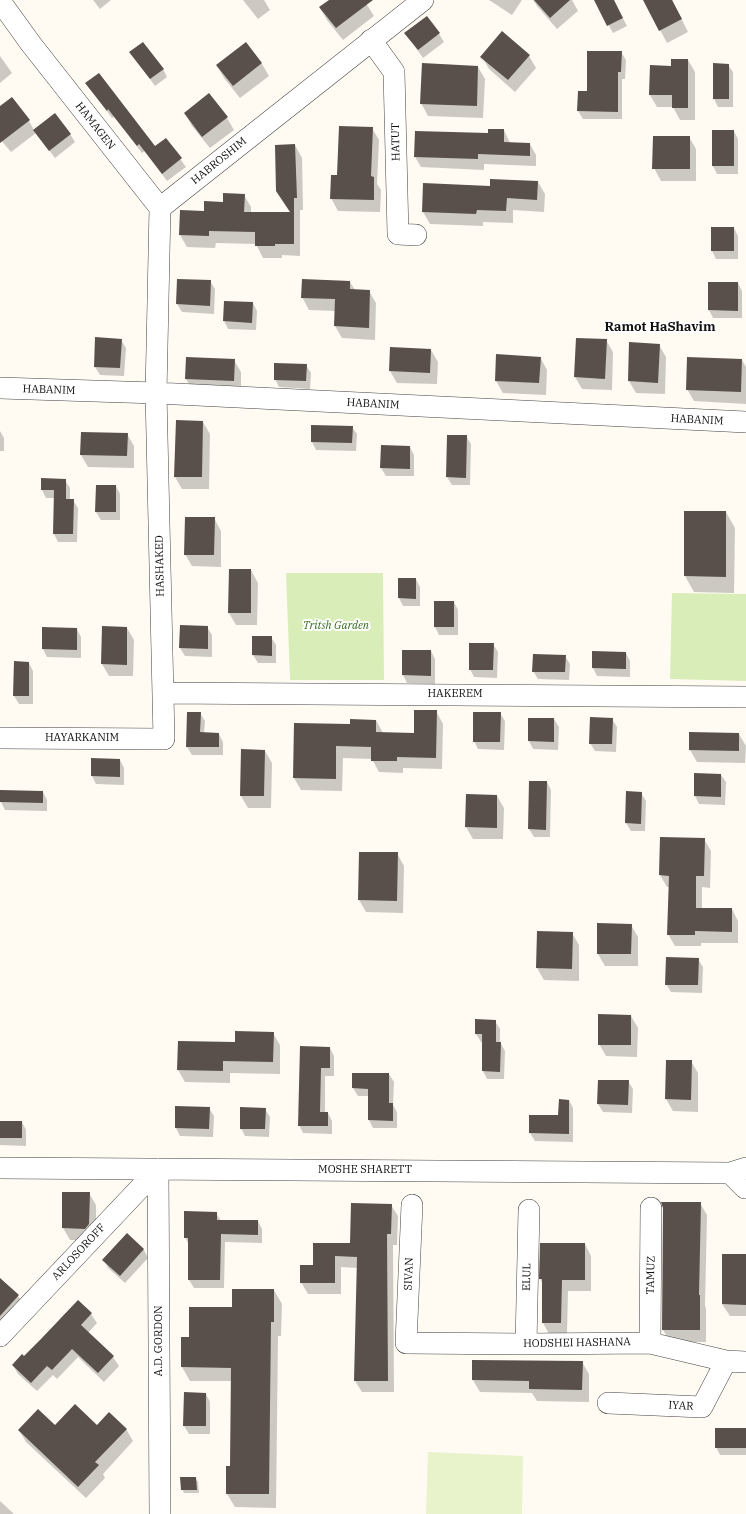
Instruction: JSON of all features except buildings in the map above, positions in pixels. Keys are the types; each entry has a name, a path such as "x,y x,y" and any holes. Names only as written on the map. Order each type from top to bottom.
{"street":[{"name":"HAMAGEN","path":"0,1 31,44 160,208"},
{"name":"HABROSHIM","path":"160,208 418,1"},
{"name":"HATUT","path":"370,40 394,72 398,234 416,235"},
{"path":"156,393 160,208"},
{"name":"HABANIM","path":"0,388 156,393 746,422"},
{"name":"HASHAKED","path":"156,393 164,739"},
{"name":"HAKEREM","path":"163,693 746,697"},
{"name":"HAYARKANIM","path":"0,738 164,739"},
{"name":"MOSHE SHARETT","path":"0,1168 158,1169 742,1179"},
{"name":"ARLOSOROFF","path":"0,1336 158,1169"},
{"name":"A.D. GORDON","path":"158,1169 160,1514"},
{"name":"SIVAN","path":"406,1343 412,1205"},
{"name":"TAMUZ","path":"650,1343 652,1208"},
{"name":"ELUL","path":"526,1344 529,1210"},
{"name":"HODSHEI HASHANA","path":"406,1343 650,1343 736,1362"},
{"name":"IYAR","path":"608,1402 702,1407 736,1362"}],"green space":[{"name":"Tritsh Garden","path":"286,573 383,573 384,680 290,680"},
{"path":"672,593 746,594 746,681 670,679"},
{"path":"428,1452 523,1456 522,1514 426,1514"}],"district":[{"name":"Ramot HaShavim","path":"660,327"}]}
